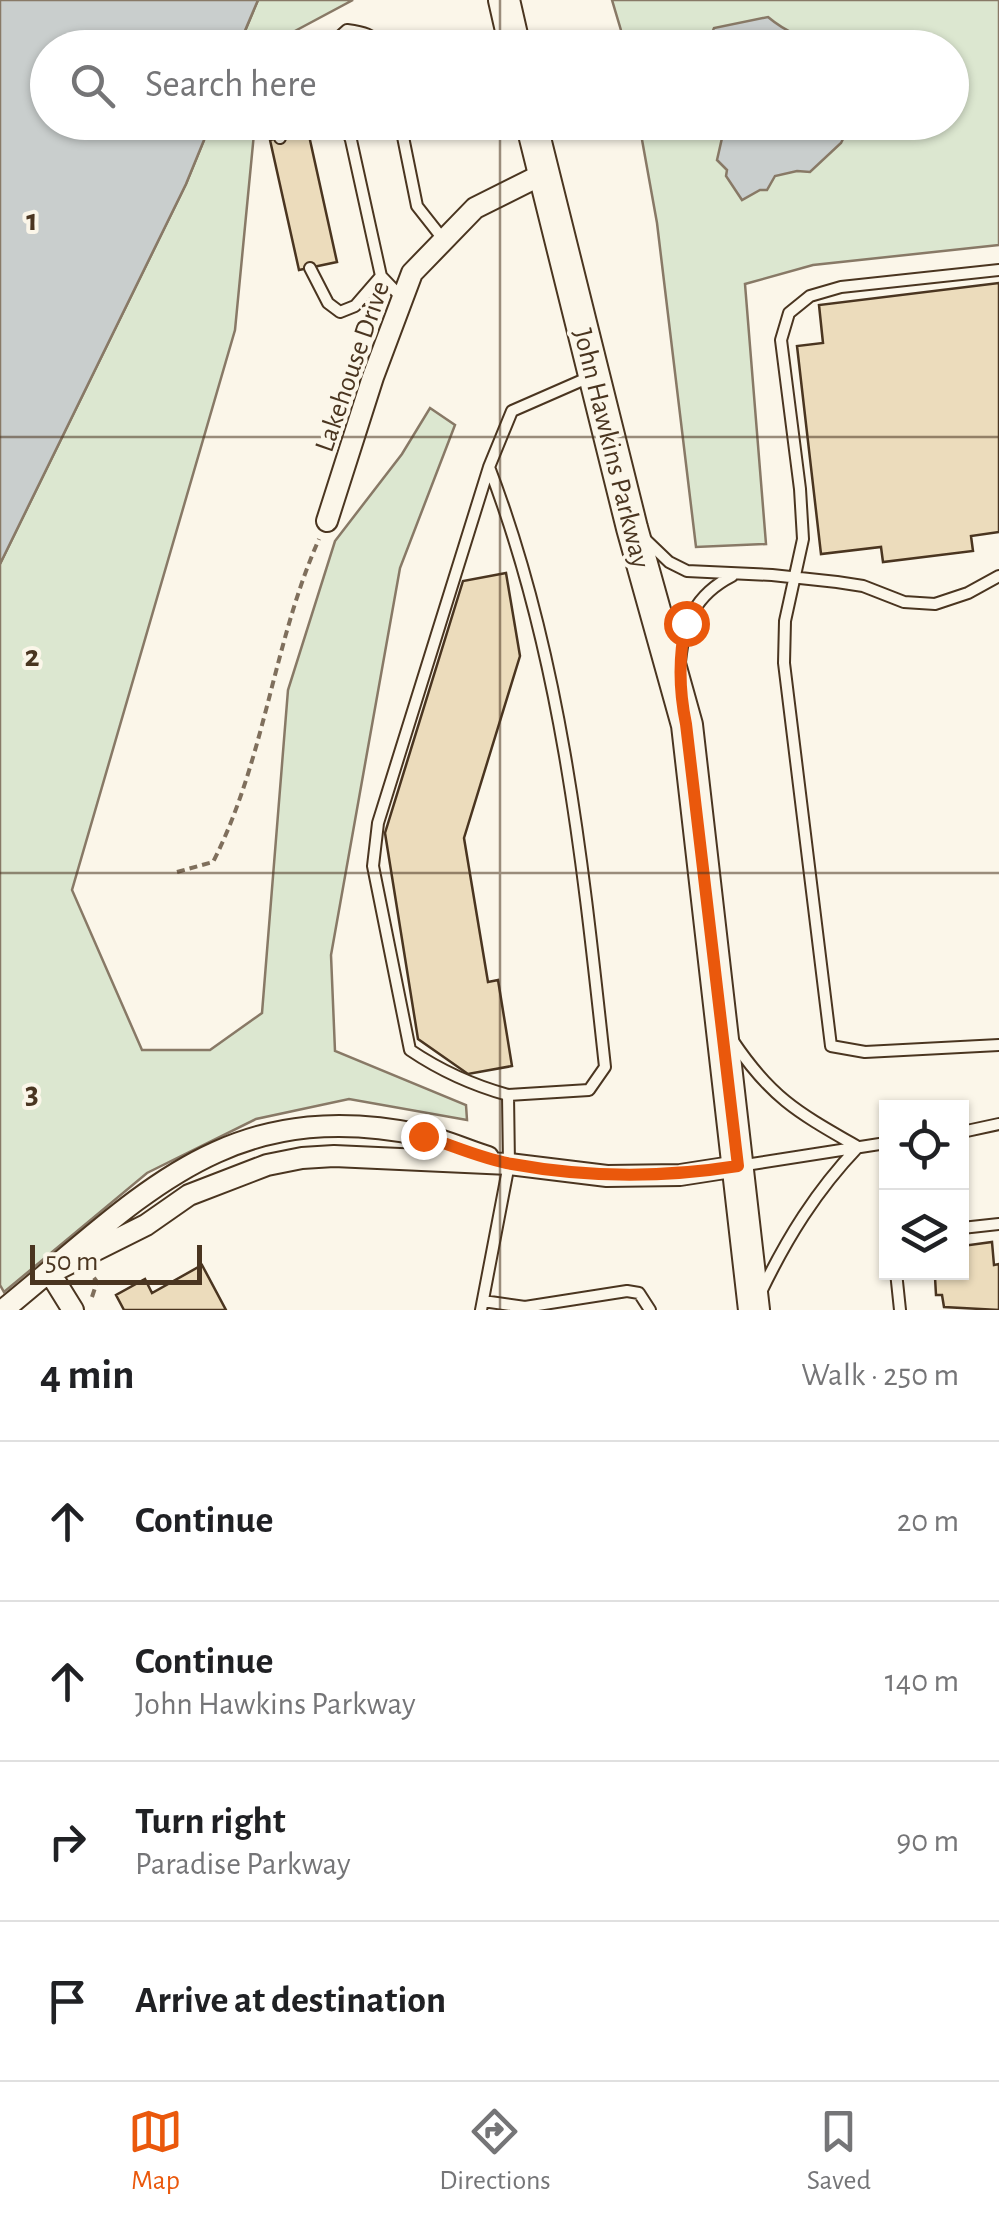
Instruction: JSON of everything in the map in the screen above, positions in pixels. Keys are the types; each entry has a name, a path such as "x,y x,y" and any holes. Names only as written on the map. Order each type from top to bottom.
{"main road":[{"path":"504,0 510,30"},
{"name":"John Hawkins Parkway","path":"536,140 632,528 686,724 753,1309"}],"street":[{"name":"Lakehouse Drive","path":"327,520 412,273 475,208 543,174"},
{"path":"3,1310 132,1201 173,1172 217,1149 262,1136 304,1127 349,1127 423,1136 509,1164"},
{"path":"50,1274 146,1225 189,1195 267,1165 302,1158 509,1164 607,1176 680,1175 738,1166"},
{"path":"50,1274 72,1310"}],"lane":[{"path":"351,140 381,276 403,298"},
{"path":"404,140 417,206 444,240"},
{"path":"310,268 328,303 340,312 355,306 381,276"},
{"path":"999,270 841,286 810,296 789,313 782,340 803,540 786,621 784,663 830,1046 865,1052 999,1045"},
{"path":"489,466 516,537 579,836 605,1067 589,1090 508,1095 436,1068 410,1050 372,866 378,823 489,466 512,411 593,376"},
{"path":"632,528 678,567 700,573 863,586 904,602 935,604 968,593 999,576"},
{"path":"680,694 682,643 692,610 711,588 733,575"},
{"path":"721,1023 756,1076 789,1107 858,1147"},
{"path":"508,1095 509,1164 482,1306 524,1307 627,1291 638,1293 650,1310"},
{"path":"969,1130 999,1124"},
{"path":"738,1166 879,1144"},
{"path":"753,1309 786,1240 826,1180 858,1147"},
{"path":"969,1227 999,1224"},
{"path":"897,1280 900,1310"}],"path":[{"path":"177,872 214,862 236,818 289,617 327,520"}],"green space":[{"path":"258,0 353,0 297,30 246,30"},
{"path":"612,0 999,0 999,245 813,265 745,284 766,544 696,547 657,223 642,140 969,140 969,30 621,30"},
{"path":"204,140 253,140 235,330 72,890 142,1050 210,1050 262,1013 288,690 335,541 402,454 430,408 455,425 400,568 331,955 335,1051 466,1105 467,1120 349,1099 256,1119 147,1173 4,1292 0,1285 0,564"}],"shaded area":[{"path":"0,0 258,0 245,30 30,30 30,140 204,140 0,564"},
{"path":"768,17 787,30 713,30"},
{"path":"722,140 842,140 810,172 775,176 767,190 742,200 726,176 727,170 717,160"}],"building":[{"path":"270,140 310,140 337,262 299,270"},
{"path":"999,283 999,532 971,536 973,551 883,562 881,547 821,554 797,346 823,343 819,305"},
{"path":"506,573 520,656 464,838 488,982 498,980 512,1066 468,1074 418,1039 385,833 463,581"},
{"path":"992,1242 994,1265 999,1264 999,1310 944,1307 942,1295 936,1295 935,1280 969,1280 969,1245"},
{"path":"202,1265 226,1310 124,1310 116,1295 145,1279 152,1293"}],"route":[{"path":"423,1136 509,1164 607,1176 680,1175 738,1166 680,694 686,623"}]}
